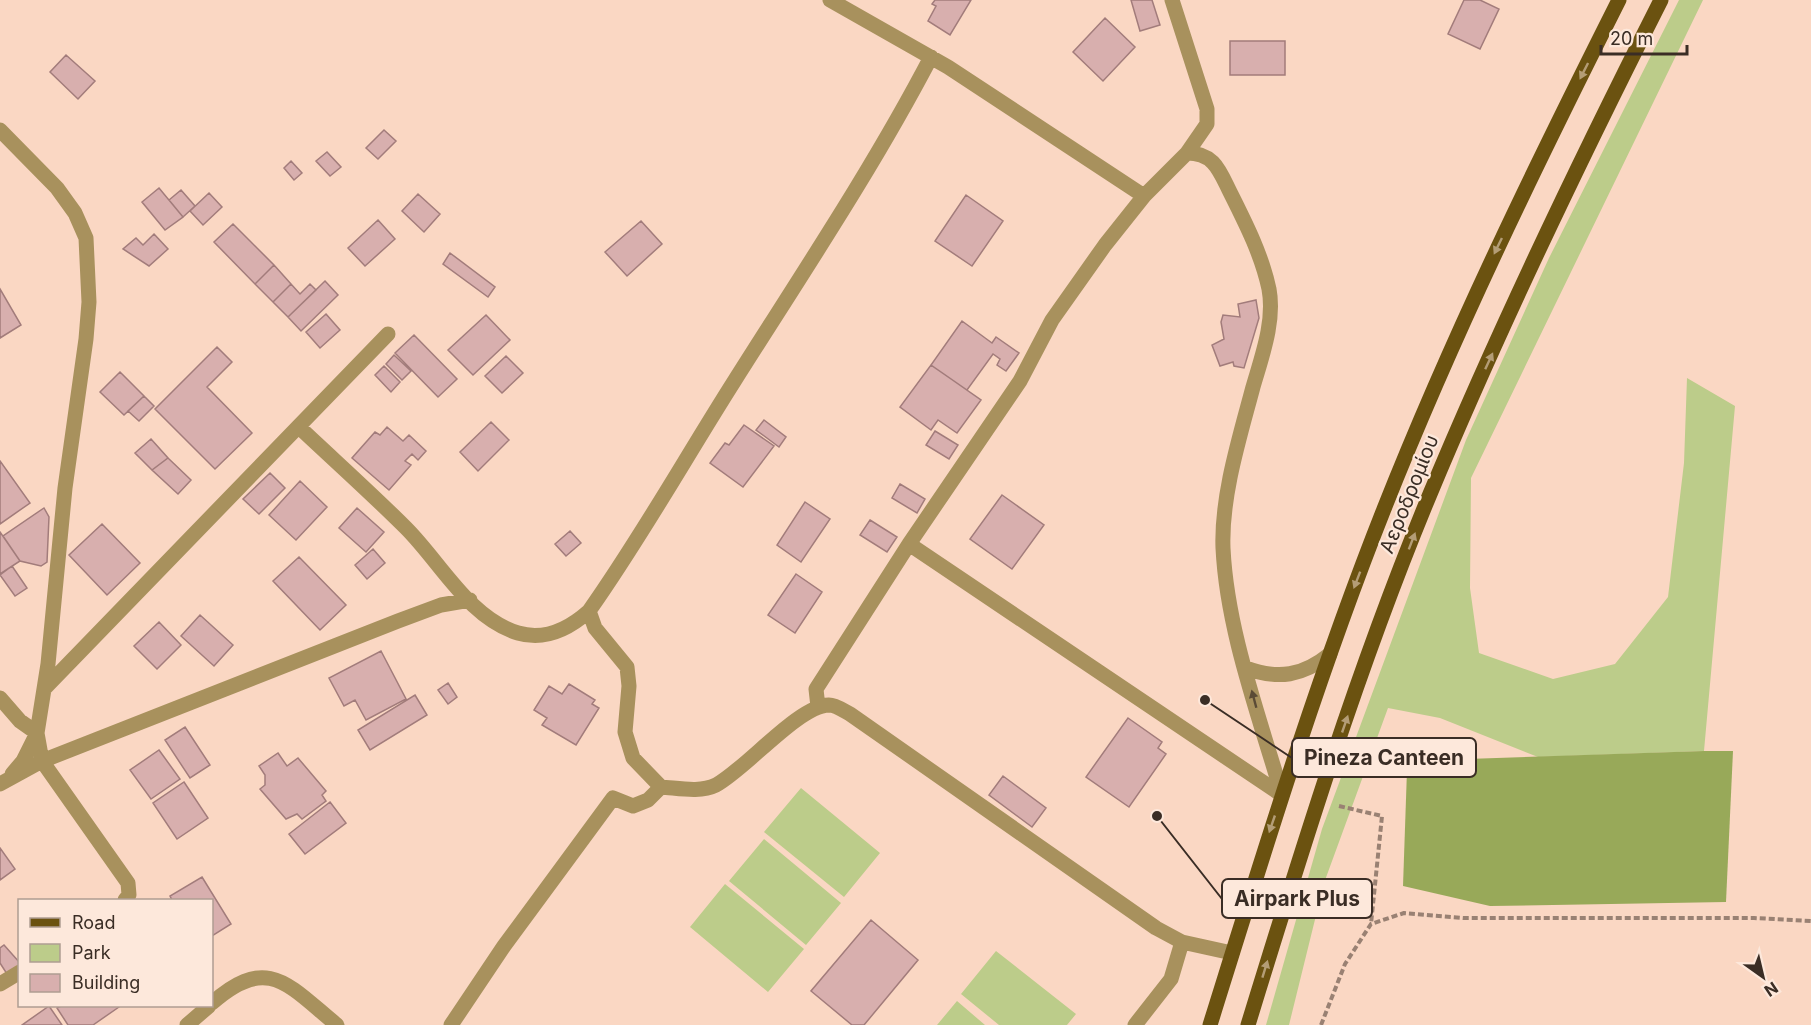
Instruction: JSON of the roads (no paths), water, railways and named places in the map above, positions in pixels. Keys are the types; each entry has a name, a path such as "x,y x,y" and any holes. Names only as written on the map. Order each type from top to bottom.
{"main road":[{"name":"Αεροδρομίου","path":"1210,1025 1282,795 1330,654 1384,509 1473,299 1619,0"},
{"name":"Αεροδρομίου","path":"1248,1025 1317,802 1382,619 1430,495 1520,294 1661,0"}],"street":[{"path":"818,707 816,689 909,544 1020,381 1052,320 1105,245 1144,196 1187,153 1207,124 1207,109 1172,0"},
{"path":"835,1 931,57 1144,196"},
{"path":"555,632 574,623 590,611 836,219 908,101 931,57"},
{"path":"0,130 57,188 75,213 86,238 88,256 86,339 65,488 44,689 37,733 22,761 4,781"},
{"path":"1187,153 1200,153 1214,161 1258,251 1269,290 1270,317 1234,461 1223,546 1229,589 1246,668 1282,795"},
{"path":"44,689 388,334"},
{"path":"300,427 407,529 483,614 505,628 534,636 555,632 587,634 602,638"},
{"path":"909,544 1282,795"},
{"path":"4,781 42,761 430,609 470,600"},
{"path":"590,611 602,638 627,667 629,686 625,732 633,758 661,787 696,790 714,786 804,715 818,707 831,705 850,714 1067,868 1156,928 1182,942 1232,953"},
{"path":"1246,668 1264,675 1288,675 1304,672 1330,654"},
{"path":"0,698 20,721 37,733 42,761 128,883 129,895 126,899"},
{"path":"450,1025 504,946 613,798 633,806 648,800 661,787"},
{"path":"1135,1025 1171,980 1182,942"},
{"path":"0,984 18,973"},
{"path":"213,1002 241,980 268,977 292,989 337,1025"},
{"path":"187,1025 207,1007"}],"place":[{"name":"Pineza Canteen","path":"1205,700"},
{"name":"Airpark Plus","path":"1157,816"}]}
